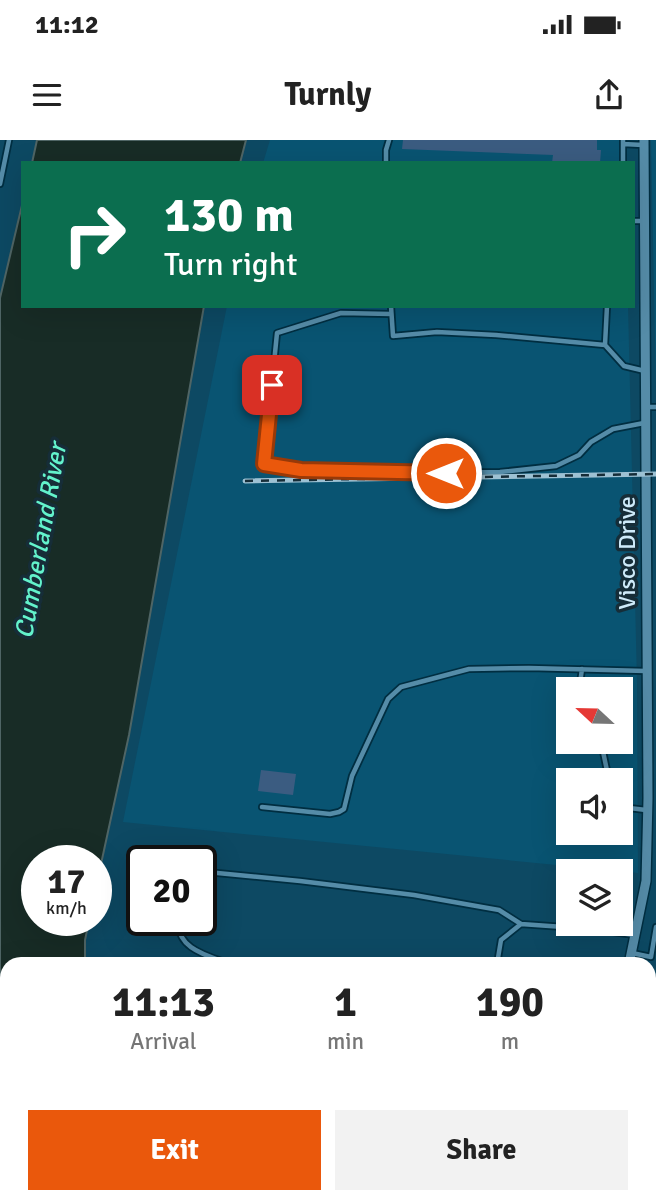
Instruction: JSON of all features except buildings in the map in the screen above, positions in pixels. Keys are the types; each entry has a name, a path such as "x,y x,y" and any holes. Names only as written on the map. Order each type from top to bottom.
{"street":[{"name":"Visco Drive","path":"630,957 651,882 647,810 644,143"}],"lane":[{"path":"0,184 9,140"},
{"path":"386,161 389,140"},
{"path":"623,161 623,142 644,143"},
{"path":"635,222 644,221"},
{"path":"391,308 393,336 437,332 605,345 624,366 646,371"},
{"path":"605,345 607,308"},
{"path":"391,314 341,313 277,333 264,464 301,470 419,473 500,472 556,466 579,455 591,442 612,429 645,423"},
{"path":"645,342 656,341"},
{"path":"645,407 656,407"},
{"path":"262,807 330,814 344,809 352,776 388,699 401,687 469,669 647,671"},
{"path":"581,677 582,669"},
{"path":"633,808 647,810"},
{"path":"217,873 414,895 499,910 521,924 635,935"},
{"path":"498,957 501,940 521,924"},
{"path":"631,953 651,957 656,927"},
{"path":"182,936 190,949 211,957"}],"shaded area":[{"path":"270,140 625,140 626,161 264,161"},
{"path":"651,140 656,140 656,391"},
{"path":"227,308 628,308 637,683 638,873 633,873 633,859 556,859 556,865 123,822"}],"water":[{"path":"37,140 246,140 241,161 32,161"},
{"name":"Cumberland River","path":"21,209 21,308 204,308 129,735 105,845 21,845 21,936 86,936 85,957 0,957 0,298"}],"railway":[{"path":"245,481 656,474"}],"route":[{"path":"272,385 264,464 301,470 446,473"}]}
